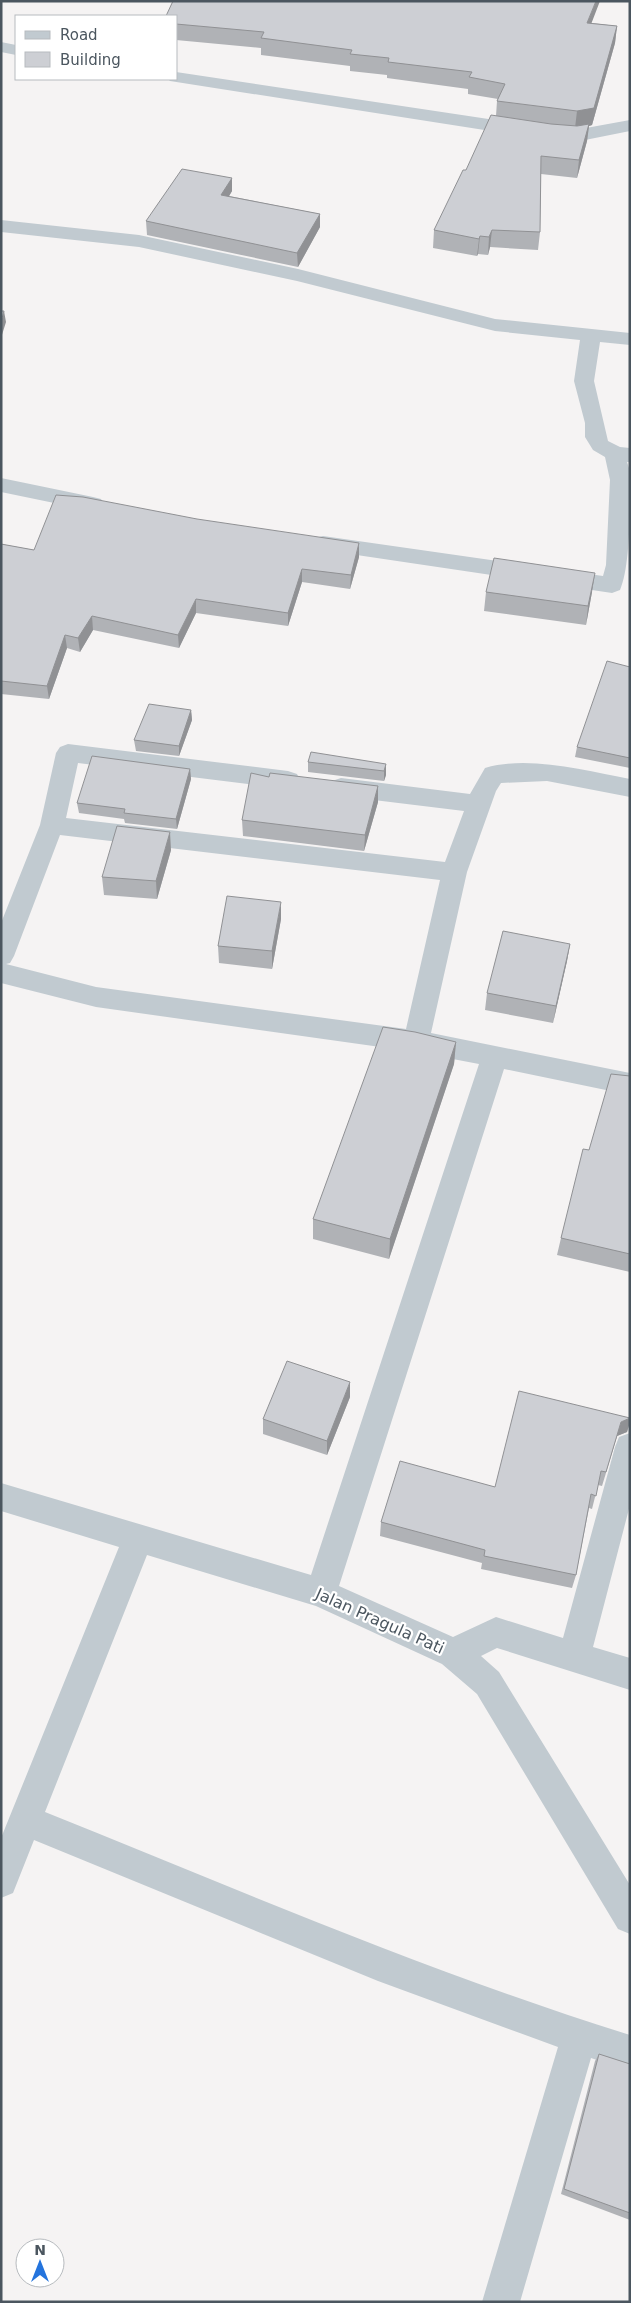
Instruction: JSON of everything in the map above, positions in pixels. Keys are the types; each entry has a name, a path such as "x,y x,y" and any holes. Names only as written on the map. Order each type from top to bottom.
{"street":[{"path":"1,47 15,50"},
{"path":"178,78 549,134 575,136 630,125"},
{"path":"1,226 140,242 298,276 495,326 630,339"},
{"path":"306,540 621,591 617,565 622,454 600,445 596,437 595,423 584,381 591,335"},
{"path":"1,485 114,508"},
{"path":"1,956 52,825 68,753 479,804"},
{"path":"416,1041 454,872 484,790 494,774 547,772 630,788"},
{"path":"52,825 454,872"},
{"path":"1,973 96,996 416,1041 630,1084"},
{"path":"321,1593 495,1057"},
{"path":"574,1657 630,1447"},
{"name":"Jalan Pragula Pati","path":"1,1496 321,1593 453,1653 488,1683 630,1918"},
{"path":"1,1881 138,1538"},
{"path":"453,1653 496,1632 630,1674"},
{"path":"26,1820 378,1964 579,2037 630,2053"},
{"path":"501,2302 579,2037"}],"building":[{"path":"173,1 596,1 587,23 617,26 594,108 577,111 497,101 505,84 469,77 472,72 388,62 389,58 350,54 352,50 261,38 264,32 178,24 178,15 166,15"},
{"path":"491,115 551,124 577,126 589,124 579,160 541,156 540,232 492,230 489,237 480,236 479,239 434,230 463,170 466,170"},
{"path":"182,169 232,178 221,195 320,214 297,253 146,221"},
{"path":"1,311 4,311 1,322"},
{"path":"56,495 83,497 197,519 359,543 351,575 302,569 288,613 196,599 178,635 92,616 78,638 65,635 47,686 1,681 1,544 34,550"},
{"path":"494,558 595,573 588,606 486,592"},
{"path":"607,661 630,667 630,758 577,747"},
{"path":"149,704 191,710 179,746 134,740"},
{"path":"311,752 386,764 384,771 308,762"},
{"path":"92,756 190,769 176,819 124,813 125,809 77,803"},
{"path":"251,773 269,777 270,773 378,786 365,835 242,820"},
{"path":"117,826 170,832 156,881 102,877"},
{"path":"227,896 281,902 272,951 218,946"},
{"path":"503,931 570,944 556,1006 487,993"},
{"path":"383,1027 415,1032 456,1042 390,1239 313,1219"},
{"path":"611,1074 630,1076 630,1254 561,1238 583,1149 589,1150"},
{"path":"287,1361 350,1382 327,1441 263,1419"},
{"path":"519,1391 630,1418 621,1422 606,1472 601,1471 596,1496 591,1494 576,1575 484,1556 485,1550 381,1522 400,1461 495,1487"},
{"path":"599,2054 630,2064 630,2213 564,2189"}]}
